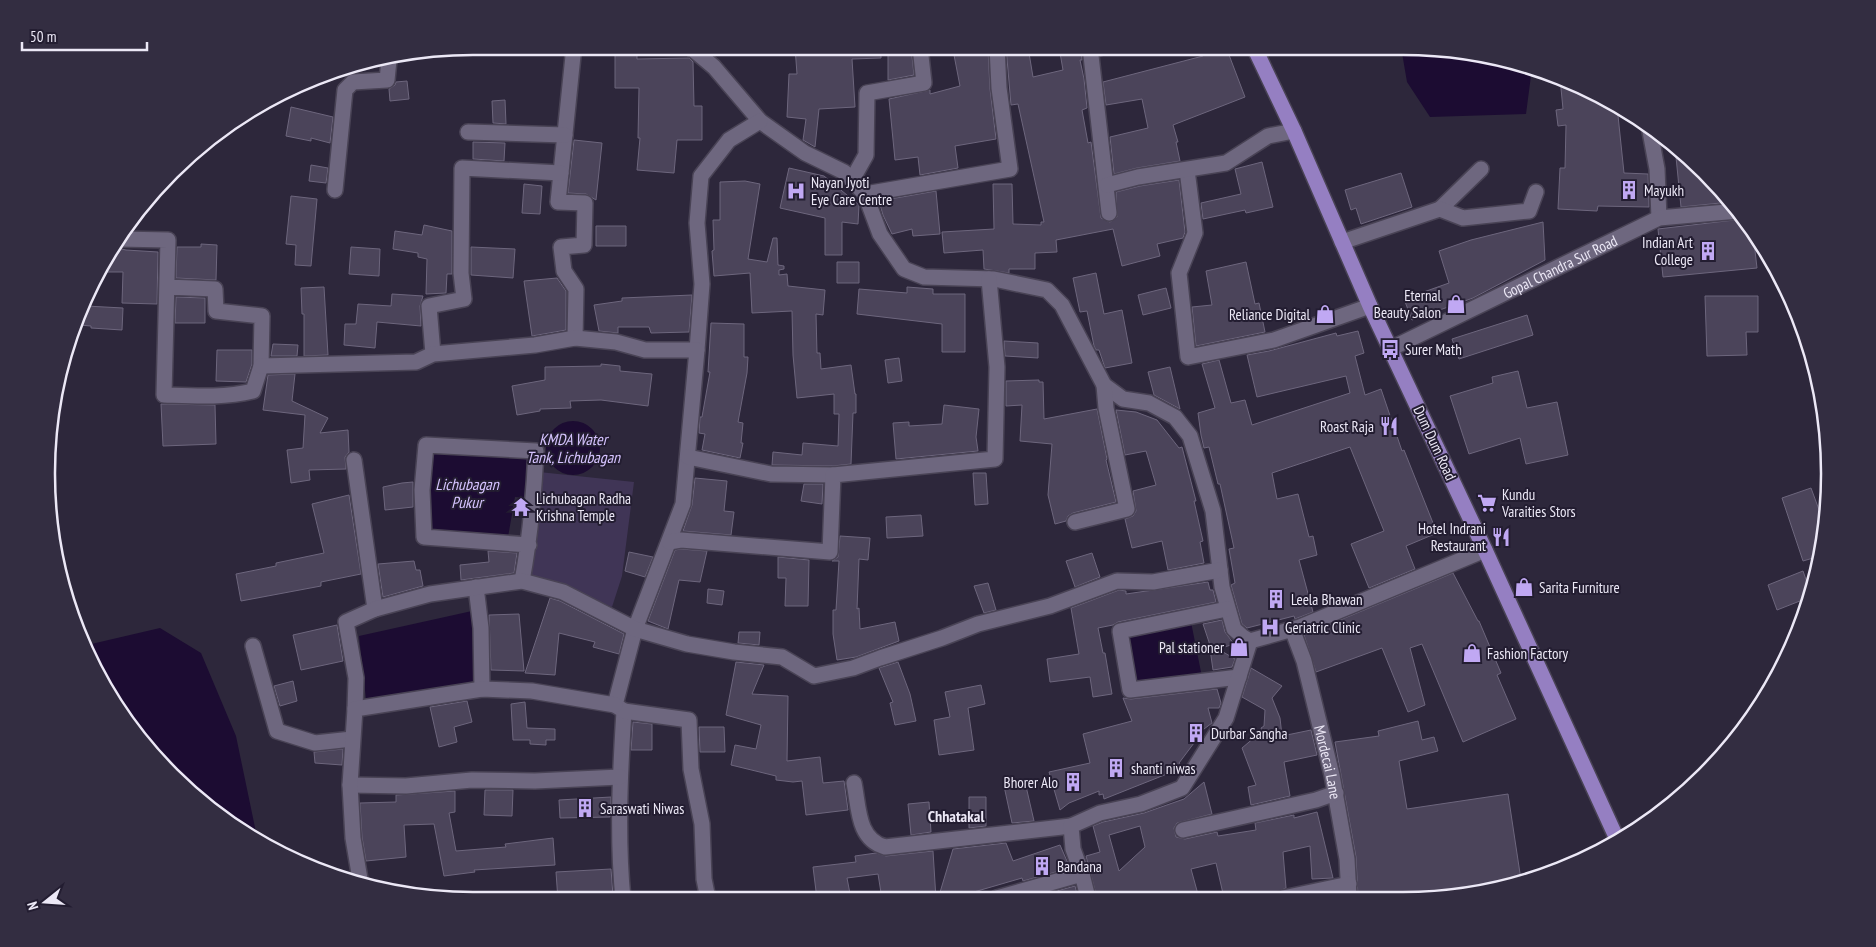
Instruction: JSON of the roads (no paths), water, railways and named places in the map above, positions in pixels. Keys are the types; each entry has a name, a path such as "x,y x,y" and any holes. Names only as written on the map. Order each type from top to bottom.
{"main road":[{"name":"Dum Dum Road","path":"1258,55 1294,131 1370,306 1485,550 1614,835"}],"street":[{"path":"573,55 558,202 585,202 584,245 562,247 564,271 576,289 575,338"},
{"path":"700,55 714,66 760,121 805,153 844,172 852,180 865,194 880,234 904,269 924,277 989,279 1047,290 1062,305 1104,385 1106,408 1127,509 1075,522"},
{"path":"852,180 866,155 867,93 924,82 921,55"},
{"path":"865,194 1010,169 997,55"},
{"path":"1091,55 1109,213"},
{"path":"335,190 345,90 354,82 386,80 388,64"},
{"path":"623,892 619,708 635,629 683,504 702,284 697,223 701,176 728,140 760,121"},
{"path":"1107,185 1138,177 1226,162 1268,136 1294,131"},
{"path":"468,132 565,135"},
{"path":"1651,137 1657,170 1659,218"},
{"path":"433,354 429,306 464,299 461,273 462,168 561,173"},
{"path":"1342,242 1440,209 1481,169"},
{"path":"1187,170 1196,233 1179,273 1188,357 1274,340 1370,306"},
{"path":"1440,209 1462,218 1529,211 1536,192"},
{"name":"Gopal Chandra Sur Road","path":"1390,349 1659,218 1729,212"},
{"path":"127,239 168,240 164,396 236,395 254,391 262,366 262,316 216,311 214,289 167,287"},
{"path":"688,457 771,474 834,475 996,459 996,367 989,279"},
{"path":"262,366 416,362 433,354 535,345 575,338 616,342 644,350 697,350"},
{"path":"1104,385 1123,399 1149,403 1176,417 1190,436 1213,511 1222,587 1227,609 1234,629 1242,637 1250,641 1292,629 1485,550"},
{"path":"522,581 529,545 536,452 426,445 422,490 424,537 529,545"},
{"path":"354,460 375,609"},
{"path":"670,542 681,540 830,552 834,475"},
{"path":"360,876 353,838 350,785 356,678 346,622 375,609 430,594 522,581 563,592 635,629 688,644 734,652 782,657 814,676 852,668 978,624 1050,606 1117,581 1153,582 1220,570"},
{"path":"476,587 481,628 482,689"},
{"path":"1227,609 1120,631 1130,690 1239,677"},
{"name":"Mordecai Lane","path":"1292,629 1304,661 1336,793 1347,859 1349,891"},
{"path":"854,782 863,829 872,842 885,847 1071,826 1100,813 1141,804 1182,788 1226,718 1250,641"},
{"path":"253,646 278,731 315,744 352,739"},
{"path":"355,709 482,689 532,691 689,720 690,769 702,824 704,880 707,892"},
{"path":"350,785 406,786 472,780 535,781 620,777"},
{"path":"1183,830 1316,800 1336,793"},
{"path":"1071,826 1073,849 1086,892"},
{"path":"1018,892 1082,874"}],"water":[{"path":"1402,55 1430,56 1484,63 1531,75 1526,114 1430,117 1407,82"},
{"name":"KMDA Water Tank, Lichubagan","path":"573,421 592,429 600,448 592,467 573,475 554,467 546,448 554,429"},
{"name":"Lichubagan Pukur","path":"430,451 534,454 526,498 515,497 508,537 431,532 425,491"},
{"path":"472,611 477,684 366,699 359,636"},
{"path":"1191,622 1202,677 1135,683 1129,636"},
{"path":"160,628 201,653 236,736 256,831 219,806 159,749 141,728 111,683 91,644"}],"place":[{"name":"Mayukh","path":"1629,190"},
{"name":"Nayan Jyoti Eye Care Centre","path":"796,191"},
{"name":"Indian Art College","path":"1708,251"},
{"name":"Eternal Beauty Salon","path":"1456,304"},
{"name":"Reliance Digital","path":"1325,314"},
{"name":"Surer Math","path":"1390,349"},
{"name":"Roast Raja","path":"1389,426"},
{"name":"Kundu Varaities Stors","path":"1487,503"},
{"name":"Lichubagan Radha Krishna Temple","path":"521,507"},
{"name":"Hotel Indrani Restaurant","path":"1501,537"},
{"name":"Sarita Furniture","path":"1524,587"},
{"name":"Leela Bhawan","path":"1276,599"},
{"name":"Geriatric Clinic","path":"1270,627"},
{"name":"Pal stationer","path":"1239,647"},
{"name":"Fashion Factory","path":"1472,653"},
{"name":"Durbar Sangha","path":"1196,733"},
{"name":"shanti niwas","path":"1116,768"},
{"name":"Bhorer Alo","path":"1073,782"},
{"name":"Saraswati Niwas","path":"585,808"},
{"name":"Bandana","path":"1042,866"}],"district":[{"name":"Chhatakal","path":"956,816"}]}
